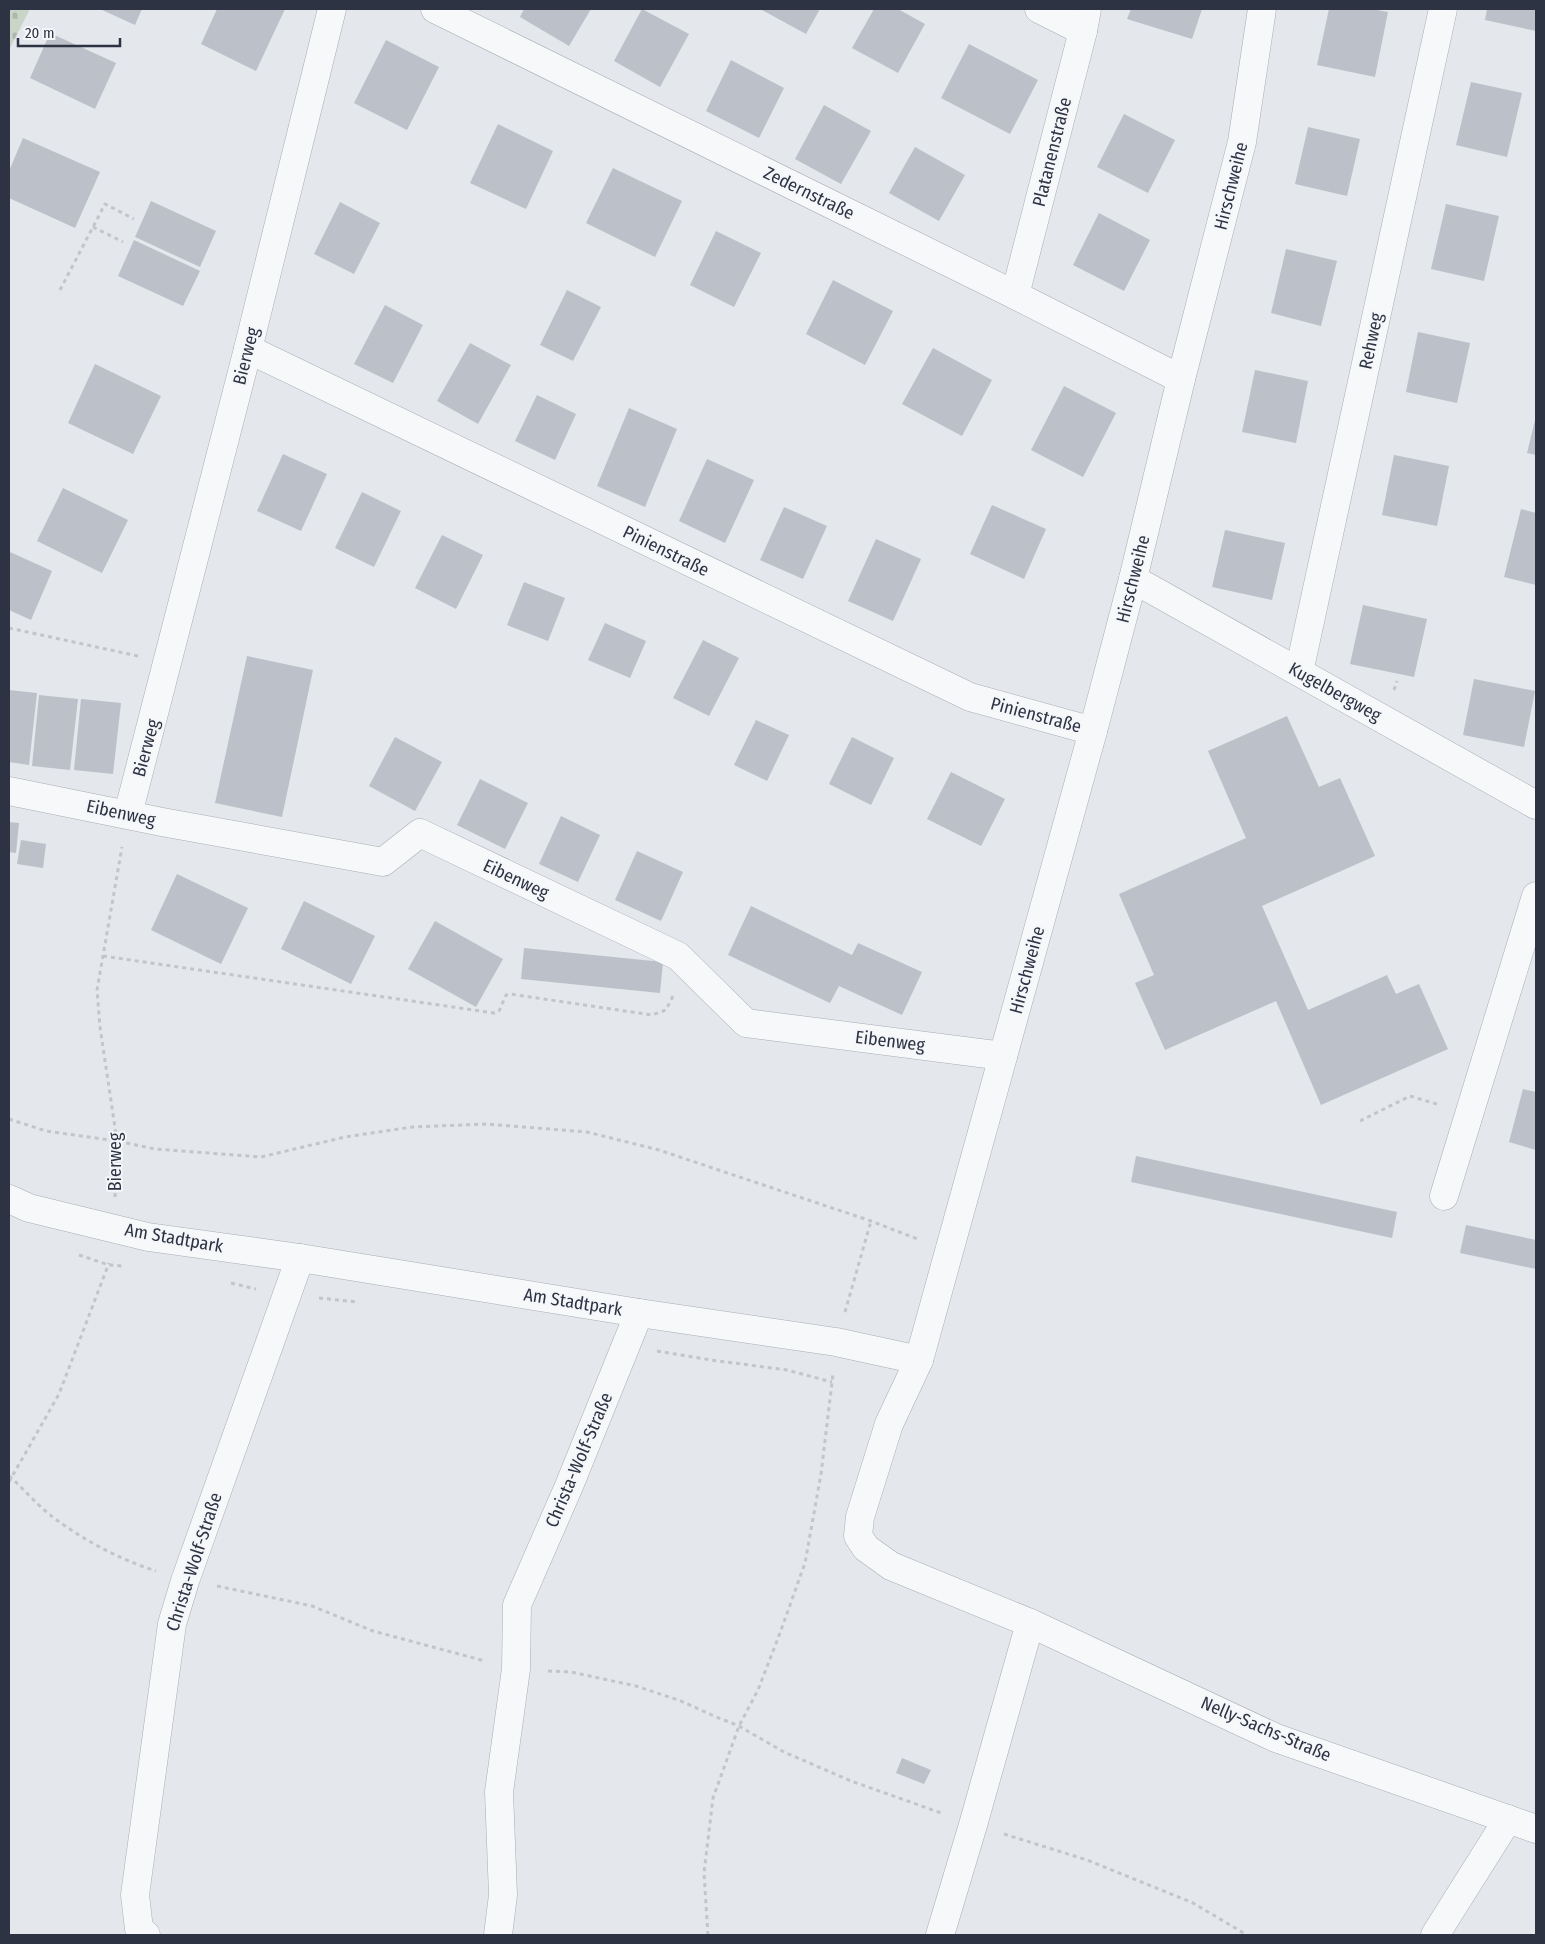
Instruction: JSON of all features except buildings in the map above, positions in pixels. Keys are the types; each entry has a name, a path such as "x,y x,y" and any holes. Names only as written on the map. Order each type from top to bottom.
{"street":[{"name":"Bierweg","path":"128,814 248,349 332,9"},
{"name":"Zedernstraße","path":"435,9 1015,294 1182,379"},
{"path":"1038,9 1085,20"},
{"name":"Hirschweihe","path":"949,1251 1093,731 1133,579 1242,142 1262,9"},
{"name":"Rehweg","path":"1300,672 1443,9"},
{"name":"Platanenstraße","path":"1015,294 1085,20"},
{"name":"Pinienstraße","path":"248,349 970,697 1093,731"},
{"name":"Kugelbergweg","path":"1133,579 1536,805"},
{"name":"Eibenweg","path":"9,791 383,862 420,833 678,956 746,1023 1003,1056"},
{"path":"1444,1196 1536,896"},
{"name":"Am Stadtpark","path":"9,1199 29,1208 148,1237 300,1258 639,1313 836,1342 919,1360"},
{"path":"919,1360 949,1251"},
{"name":"Christa-Wolf-Straße","path":"146,1935 140,1929 135,1894 172,1624 185,1581 300,1258"},
{"name":"Christa-Wolf-Straße","path":"498,1935 503,1895 499,1792 516,1669 516,1605 570,1486 639,1313"},
{"name":"Nelly-Sachs-Straße","path":"919,1360 890,1424 860,1517 858,1536 866,1548 891,1566 1030,1623 1276,1738 1536,1829"},
{"path":"940,1935 1030,1623"},
{"path":"1435,1935 1508,1819"}],"path":[{"path":"60,290 105,204 134,219"},
{"path":"93,227 124,242"},
{"path":"9,628 168,662"},
{"name":"Bierweg","path":"9,1479 59,1394 109,1265 114,1228 117,1141 100,1027 97,990 128,814"},
{"path":"103,956 494,1012 499,1011 506,995 510,994 652,1015 666,1010 673,998 678,956"},
{"path":"1360,1121 1410,1096 1469,1115"},
{"path":"9,1118 46,1131 154,1148 261,1156 345,1137 412,1127 486,1124 587,1132 658,1150 871,1221 949,1251"},
{"path":"708,1935 704,1873 713,1798 739,1726 758,1690 805,1563 822,1474 836,1342 871,1221"},
{"path":"9,1479 53,1517 97,1547 135,1565 185,1581 312,1606 373,1631 516,1669 571,1672 636,1686 682,1701 739,1726 784,1752 851,1781 973,1825 1087,1860 1193,1903 1247,1935"}],"green space":[{"path":"9,9 30,9 9,50"}]}
